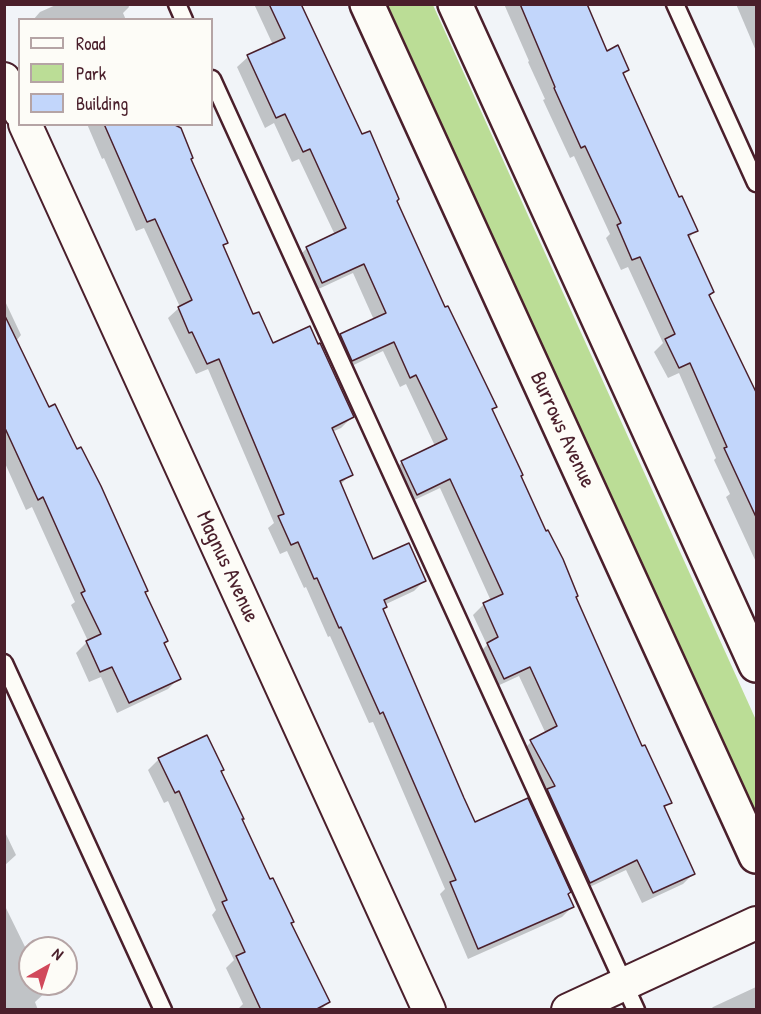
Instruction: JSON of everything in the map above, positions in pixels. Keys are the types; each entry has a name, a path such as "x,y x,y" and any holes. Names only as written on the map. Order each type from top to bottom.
{"street":[{"name":"Burrows Avenue","path":"367,4 756,856"},
{"path":"455,4 756,666"},
{"path":"5,82 18,108"},
{"name":"Magnus Avenue","path":"26,126 429,1010"},
{"path":"567,1010 630,997 756,924"}],"lane":[{"path":"177,4 183,18"},
{"path":"675,4 756,183"},
{"path":"213,81 630,997"},
{"path":"4,663 163,1010"}],"green space":[{"path":"388,5 433,5 756,720 756,817"}],"building":[{"path":"269,4 301,4 362,134 370,131 399,199 397,201 445,307 448,306 497,407 492,409 523,475 521,476 546,531 548,530 563,559 578,596 576,597 642,746 645,745 672,803 664,806 695,874 653,893 637,860 590,883 547,789 555,786 530,740 557,726 530,667 504,679 487,643 498,637 483,603 503,594 450,479 417,495 401,461 447,439 416,375 410,378 394,342 352,361 340,334 386,313 364,264 322,283 306,247 346,228 310,149 303,152 285,114 276,118 247,55 285,38"},
{"path":"520,4 587,4 607,51 618,45 629,70 623,73 679,197 682,196 698,231 688,235 714,292 709,295 756,392 756,517 724,448 727,447 690,363 679,368 665,339 675,334 640,257 632,260 617,225 621,223 585,146 581,148"},
{"path":"105,126 177,126 181,128 193,158 191,159 228,243 223,245 253,314 259,312 273,343 310,326 354,417 332,428 353,475 340,481 373,559 409,543 426,581 384,600 387,607 383,609 464,798 475,822 528,798 571,892 568,894 574,907 478,949 450,882 456,880 383,712 380,714 341,627 339,628 317,578 314,579 298,542 291,545 278,516 284,514 219,359 207,364 192,332 189,333 178,307 192,300 155,219 147,222"},
{"path":"4,314 49,407 55,404 77,449 81,447 101,486 148,591 145,592 168,641 164,643 181,679 129,703 112,667 100,672 86,641 101,634 81,593 85,591 43,497 38,500 4,426"},
{"path":"207,735 224,770 221,771 244,819 242,819 270,879 273,878 294,922 291,923 330,1002 315,1010 261,1010 236,956 245,952 222,902 227,900 179,791 175,793 158,758"}]}
